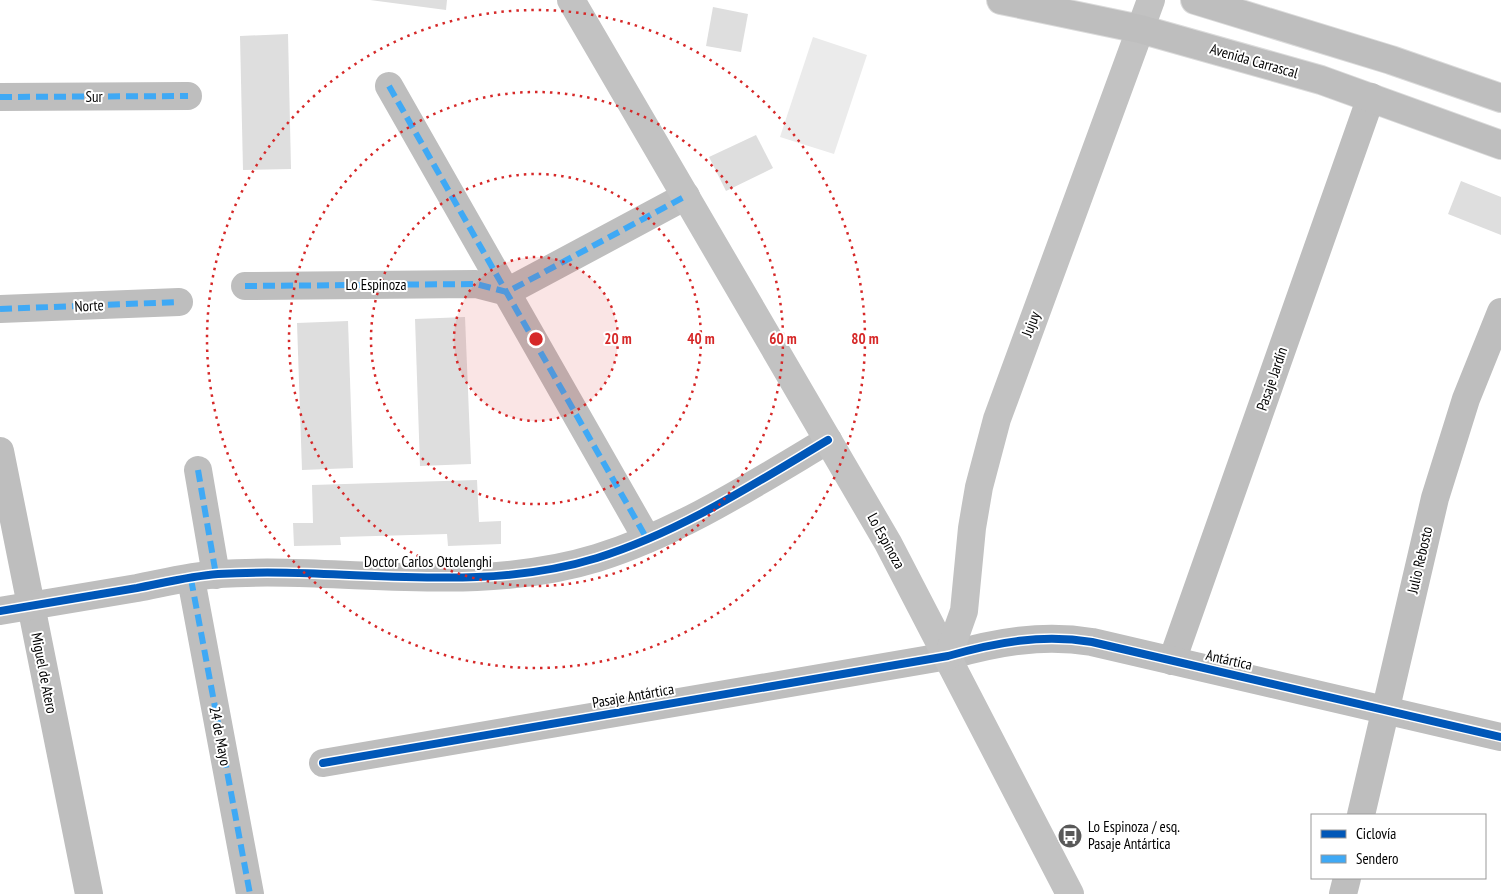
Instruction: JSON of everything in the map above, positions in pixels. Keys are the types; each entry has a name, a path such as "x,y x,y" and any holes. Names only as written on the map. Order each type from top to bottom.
{"main road":[{"name":"Lo Espinoza","path":"571,0 888,543 1070,894"},
{"name":"Jujuy","path":"948,656 964,611 972,528 979,487 997,419 1151,0"}],"street":[{"name":"Avenida Carrascal","path":"1001,0 1140,29 1321,80 1501,145"},
{"path":"1195,0 1391,60 1501,98"},
{"path":"388,86 647,540"},
{"name":"Sur","path":"0,97 188,96"},
{"name":"Pasaje Jardín","path":"1172,661 1371,97"},
{"path":"507,292 686,196"},
{"name":"Lo Espinoza","path":"245,286 476,284 507,292"},
{"name":"Norte","path":"0,309 179,302"},
{"name":"Julio Rebosto","path":"1361,814 1435,498 1466,399 1501,312"},
{"name":"Doctor Carlos Ottolenghi","path":"0,611 203,576 280,573 440,579 477,578 513,575 572,564 596,558 647,540 715,506 828,440"},
{"name":"Miguel de Atero","path":"0,451 89,894"},
{"name":"24 de Mayo","path":"198,470 203,576 250,894"},
{"name":"Antártica","path":"948,656 1004,642 1056,638 1092,642 1501,737"},
{"name":"Pasaje Antártica","path":"322,763 948,656"},
{"path":"1343,894 1347,879"}],"shaded area":[{"path":"813,37 867,55 834,154 780,137"}],"building":[{"path":"370,0 447,0 446,10"},
{"path":"713,7 748,14 741,52 706,46"},
{"path":"288,34 291,169 243,170 240,36"},
{"path":"756,135 773,168 726,191 709,157"},
{"path":"1461,181 1501,197 1501,235 1448,214"},
{"path":"465,317 471,464 420,466 415,319"},
{"path":"348,321 353,468 302,470 297,323"},
{"path":"477,480 479,522 501,521 501,544 448,546 447,534 340,537 341,545 294,546 293,523 313,523 312,485"}],"marked path":[{"path":"389,86 647,539"},
{"path":"0,97 188,96"},
{"path":"245,286 476,284 507,292 686,196"},
{"path":"0,309 179,302"},
{"path":"198,470 216,575"},
{"path":"191,579 250,894"}],"cycle path":[{"path":"0,611 218,574 313,573 456,578 550,569 597,558 658,535 716,506 828,440"},
{"path":"323,763 948,656 1002,643 1037,639 1092,642 1501,737"}],"place":[{"name":"Lo Espinoza / esq. Pasaje Antártica","path":"1070,836"}]}
